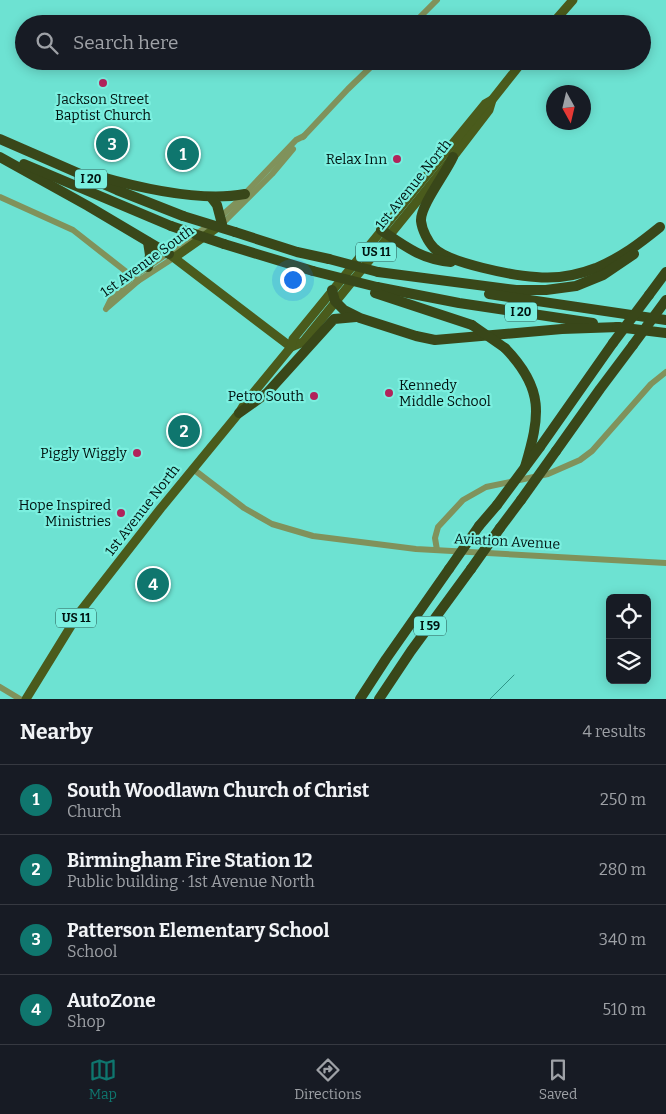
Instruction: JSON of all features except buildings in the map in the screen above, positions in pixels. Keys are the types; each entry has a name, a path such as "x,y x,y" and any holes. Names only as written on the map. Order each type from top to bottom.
{"highway":[{"name":"I 20","path":"0,139 184,216 297,252 397,275 516,290 546,290 576,286 603,275 626,261 647,243 663,224"},
{"path":"0,155 172,255"},
{"name":"I 20","path":"0,155 171,226 376,290 666,334"},
{"path":"453,156 448,169 423,210 421,221 425,235 434,249 446,256 500,272 536,278 563,276 595,268 628,253 663,224"},
{"path":"52,162 135,186 211,197 245,194"},
{"path":"211,197 217,204 221,220"},
{"path":"385,233 415,253 432,259 465,262"},
{"path":"148,242 150,254 148,267"},
{"name":"I 59","path":"360,699 479,526 524,469 535,448 666,272"},
{"path":"397,275 449,288 666,320"},
{"path":"332,290 336,301 344,310 360,318 416,336 435,340 562,329 619,327"},
{"path":"376,290 472,325 505,348 517,360 525,373 535,400 535,448"},
{"name":"I 59","path":"379,699 500,528 666,300"},
{"path":"239,413 267,394 334,319 360,318"}],"main road":[{"path":"560,15 573,0"},
{"name":"1st Avenue North","path":"26,699 79,613 291,347 293,339 332,290 453,156 515,70"},
{"name":"1st Avenue North","path":"291,347 302,342 336,301 385,233 485,104 492,100"},
{"name":"1st Avenue South","path":"172,255 221,220"},
{"path":"172,255 291,347"}],"street":[{"path":"422,15 437,0"},
{"name":"1st Avenue South","path":"221,220 272,174 304,136 368,70"},
{"name":"1st Avenue South","path":"221,220 296,140 304,136"},
{"path":"0,197 73,230 135,279"},
{"name":"1st Avenue South","path":"172,255 135,279 106,309 111,299 148,267 172,255"},
{"path":"436,550 435,538 438,527 463,500 486,488 548,474 580,460 592,451 650,384 666,372"},
{"name":"Aviation Avenue","path":"193,469 244,508 272,524 313,536 416,549 666,563"},
{"path":"0,687 20,699"}],"waterway":[{"path":"490,699 514,675"}],"place":[{"name":"Jackson Street Baptist Church","path":"103,83"},
{"name":"Patterson Elementary School","path":"112,144"},
{"name":"South Woodlawn Church of Christ","path":"183,154"},
{"name":"Relax Inn","path":"397,159"},
{"name":"Kennedy Middle School","path":"389,393"},
{"name":"Petro South","path":"314,396"},
{"name":"Birmingham Fire Station 12","path":"184,431"},
{"name":"Piggly Wiggly","path":"137,453"},
{"name":"Hope Inspired Ministries","path":"121,513"},
{"name":"AutoZone","path":"153,584"}]}
